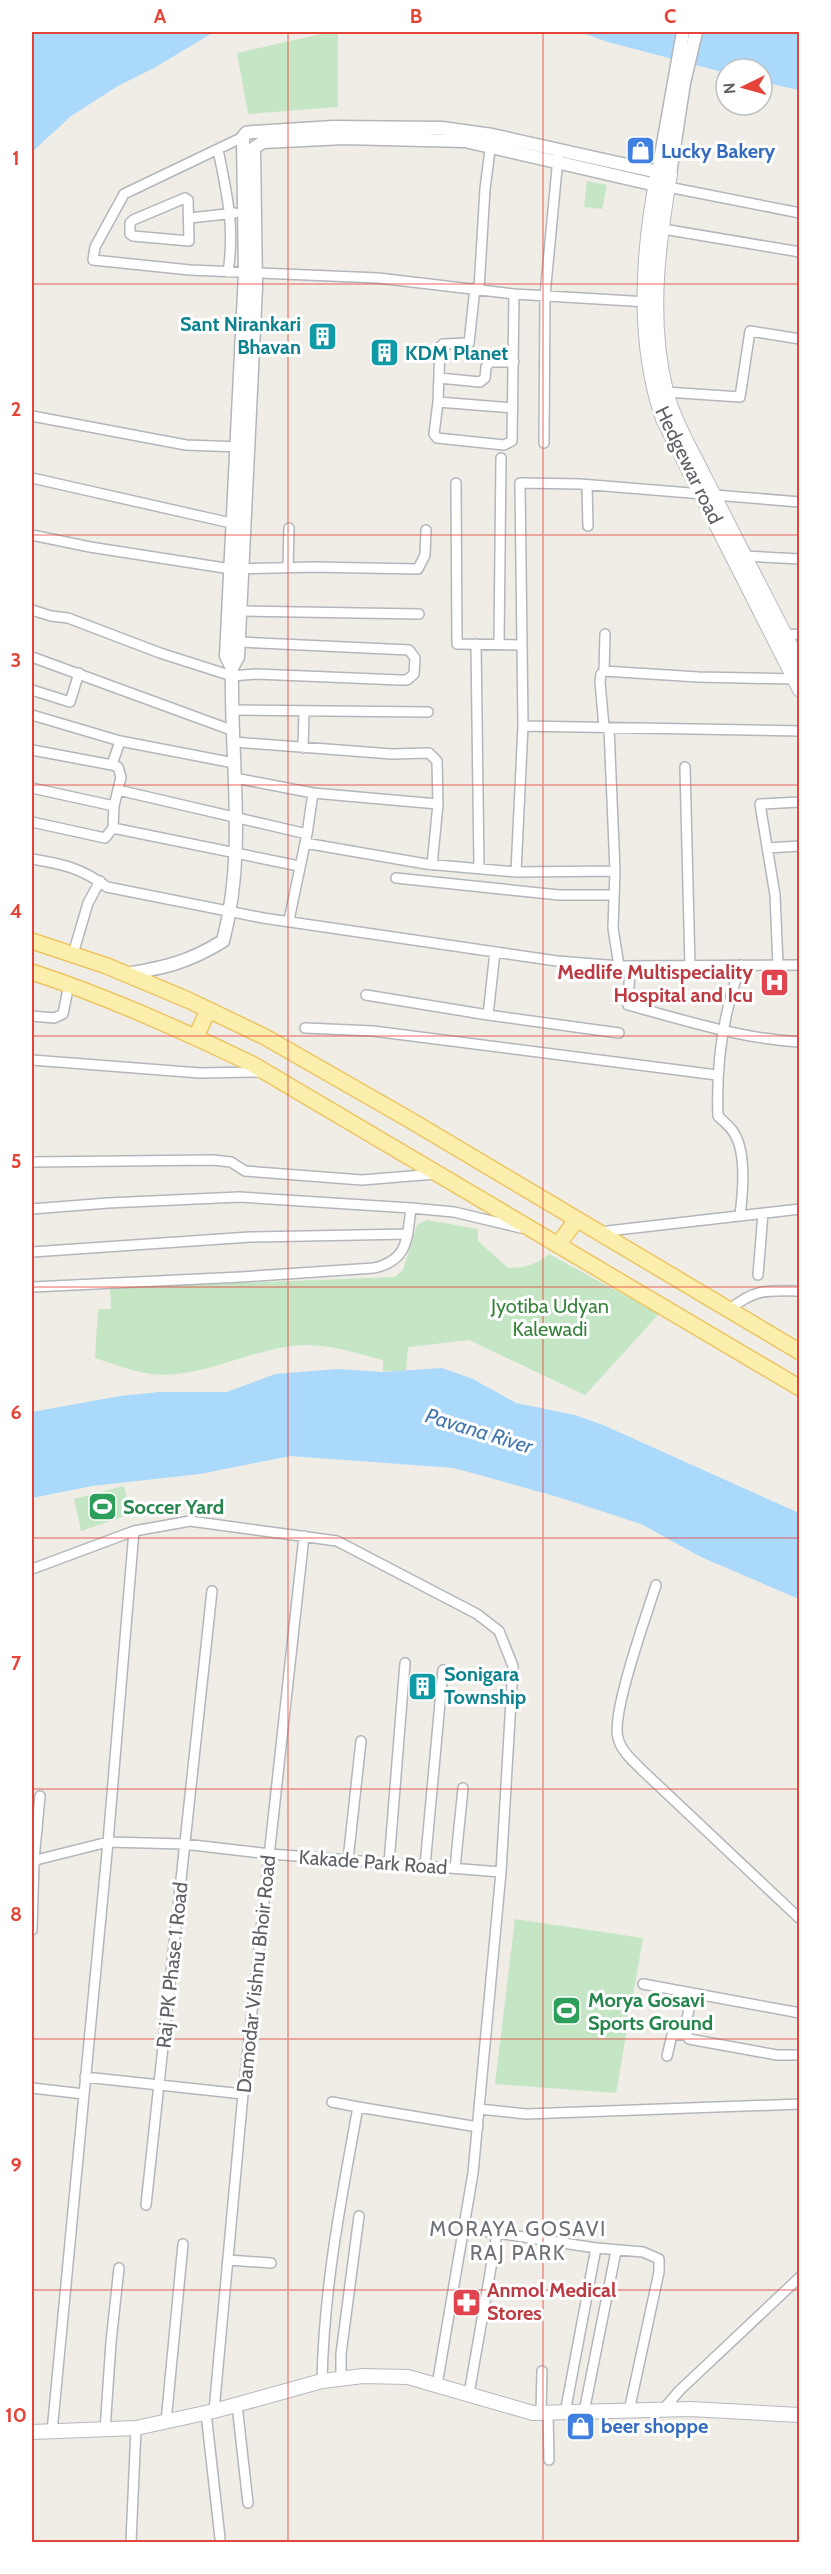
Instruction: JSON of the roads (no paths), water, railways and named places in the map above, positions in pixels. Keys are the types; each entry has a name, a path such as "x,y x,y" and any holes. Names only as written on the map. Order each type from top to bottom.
{"main road":[{"name":"Hedgewar road","path":"663,180 656,228 646,338 655,395 663,419 745,556 800,664"},
{"name":"Hedgewar road","path":"650,302 666,392 674,414 708,495 797,684"},
{"path":"32,941 127,974 266,1037 800,1352"},
{"path":"32,972 97,994 196,1037 265,1072 800,1388"},
{"path":"196,1037 208,1010"},
{"path":"558,1245 576,1220"},
{"path":"32,2432 136,2428 210,2412 322,2381 363,2376 408,2377 504,2406 544,2414 690,2409 800,2415"}],"street":[{"path":"679,82 683,32"},
{"path":"679,82 696,32"},
{"name":"Hedgewar road","path":"663,180 679,82"},
{"path":"650,302 514,294 378,278 228,272 95,261 93,258 96,247 124,194 218,150 243,137 246,133 253,132 398,126 442,128 800,213"},
{"path":"228,272 238,213 243,137"},
{"path":"127,974 173,966 202,954 223,941 231,910 237,855 232,672 226,656 237,570 254,148 259,144 344,138 491,140"},
{"path":"491,140 470,341 467,344 441,345 434,434 437,438 504,445 512,441 514,294"},
{"path":"218,150 238,213 250,273"},
{"path":"544,443 545,295 558,157"},
{"path":"185,198 188,200 190,218 189,242 130,234 130,223 133,220 185,198"},
{"path":"190,218 238,213"},
{"path":"656,228 800,252"},
{"path":"666,392 740,397 750,331 800,339"},
{"path":"439,378 480,382 485,378 486,367 490,362 514,362"},
{"path":"438,402 513,408"},
{"path":"32,416 186,445 242,447"},
{"path":"232,672 238,657 241,611 231,524 242,447"},
{"path":"500,644 501,458"},
{"path":"32,478 231,524"},
{"path":"456,483 457,644 521,645"},
{"path":"516,872 523,726 520,483 587,485 800,502"},
{"path":"587,485 588,526"},
{"path":"288,568 289,528"},
{"path":"32,535 90,547 237,570 418,569 425,555 426,530"},
{"path":"745,556 800,559"},
{"path":"32,610 68,618 160,653 232,672 400,680 407,680 414,674 415,658 409,650 239,642"},
{"path":"241,611 419,614"},
{"path":"605,634 604,671 600,677 607,728 615,872 613,928 619,966"},
{"path":"785,635 800,634"},
{"path":"476,644 479,868"},
{"path":"32,657 234,736 303,748 392,754 429,753 437,761 438,804 432,865"},
{"path":"604,671 797,684"},
{"path":"32,690 70,702 79,674"},
{"path":"233,710 428,712"},
{"path":"303,748 304,712"},
{"path":"32,715 120,741 234,763"},
{"path":"523,726 800,731"},
{"path":"112,765 120,741"},
{"path":"32,750 112,765 121,772 114,806 113,828 105,838 32,822"},
{"path":"685,767 690,966"},
{"path":"235,778 313,793 438,804"},
{"path":"32,788 114,806"},
{"path":"118,790 306,839 432,865 516,872 615,872"},
{"path":"288,920 306,839 313,793"},
{"path":"778,965 775,895 760,804 800,802"},
{"path":"113,828 299,866"},
{"path":"767,848 800,846"},
{"path":"32,859 66,865 86,872 107,886 263,918 557,961 619,966 800,965"},
{"path":"396,878 559,895 614,895"},
{"path":"73,954 88,903 100,882"},
{"path":"488,1015 495,952"},
{"path":"740,1215 744,1185 741,1160 733,1131 718,1116 717,1075 731,993 741,964"},
{"path":"630,966 628,1005 724,1030 776,1041 800,1042"},
{"path":"32,1016 54,1018 63,1014 69,984"},
{"path":"366,995 619,1033"},
{"path":"305,1028 374,1031 717,1075"},
{"path":"32,1060 200,1073 265,1072"},
{"path":"32,1162 213,1160 231,1162 245,1171 362,1180 437,1174"},
{"path":"32,1209 239,1197 454,1212 533,1230"},
{"path":"32,1287 374,1268 386,1265 400,1256 408,1234 411,1208"},
{"path":"598,1233 800,1209"},
{"path":"758,1275 763,1213"},
{"path":"32,1251 250,1237 408,1234"},
{"path":"729,1310 754,1292 800,1291"},
{"path":"32,1569 134,1531 190,1521 337,1540 477,1614 499,1631 513,1666 501,1872 473,2173 437,2385"},
{"path":"52,2432 108,1842 134,1531"},
{"name":"Damodar Vishnu Bhoir Road","path":"220,2538 210,2412 304,1536"},
{"path":"656,1585 618,1713 618,1738 623,1749 643,1771 800,1919"},
{"name":"Raj PK Phase 1 Road","path":"146,2205 212,1591"},
{"path":"389,1863 405,1663"},
{"path":"425,1866 443,1670"},
{"path":"348,1860 361,1741"},
{"path":"455,1868 463,1788"},
{"path":"32,1930 33,1861 40,1796"},
{"name":"Kakade Park Road","path":"33,1861 108,1842 184,1844 270,1854 501,1872"},
{"path":"644,1984 800,2013"},
{"path":"685,2035 692,1994"},
{"path":"667,2056 672,2035 685,2035 689,2039 777,2055 800,2055"},
{"path":"85,2077 243,2094"},
{"path":"32,2088 84,2094"},
{"path":"332,2102 478,2127"},
{"path":"479,2109 526,2114 800,2104"},
{"path":"322,2381 323,2323 330,2264 358,2108"},
{"path":"341,2379 341,2354 359,2216"},
{"path":"464,2228 650,2254 658,2259 660,2263 629,2411"},
{"path":"469,2394 498,2233"},
{"path":"166,2422 183,2244"},
{"path":"565,2413 596,2248"},
{"path":"584,2412 616,2251"},
{"path":"228,2260 271,2262"},
{"path":"105,2430 119,2268"},
{"path":"662,2411 679,2391 800,2277"},
{"path":"542,2371 549,2460"},
{"path":"237,2405 248,2503"},
{"path":"131,2542 136,2428"}],"water":[{"path":"35,32 214,32 154,68 118,86 71,116 32,152 32,35"},
{"path":"580,32 799,32 799,90 774,85 774,57 714,57 714,70 608,42"},
{"name":"Pavana River","path":"442,1368 473,1379 516,1403 575,1415 603,1425 799,1513 799,1599 701,1557 641,1524 558,1497 454,1468 290,1456 200,1474 92,1486 32,1498 32,1412 120,1396 159,1392 227,1392 275,1374 337,1369 383,1372"}],"place":[{"name":"Lucky Bakery","path":"640,151"},
{"name":"Sant Nirankari Bhavan","path":"322,336"},
{"name":"KDM Planet","path":"384,353"},
{"name":"Medlife Multispeciality Hospital and Icu","path":"774,983"},
{"name":"Soccer Yard","path":"102,1507"},
{"name":"Sonigara Township","path":"423,1686"},
{"name":"Morya Gosavi Sports Ground","path":"567,2011"},
{"name":"Anmol Medical Stores","path":"466,2302"},
{"name":"beer shoppe","path":"580,2426"}],"district":[{"name":"MORAYA GOSAVI RAJ PARK","path":"518,2241"}],"park label":[{"name":"Jyotiba Udyan Kalewadi","path":"550,1318"}]}
